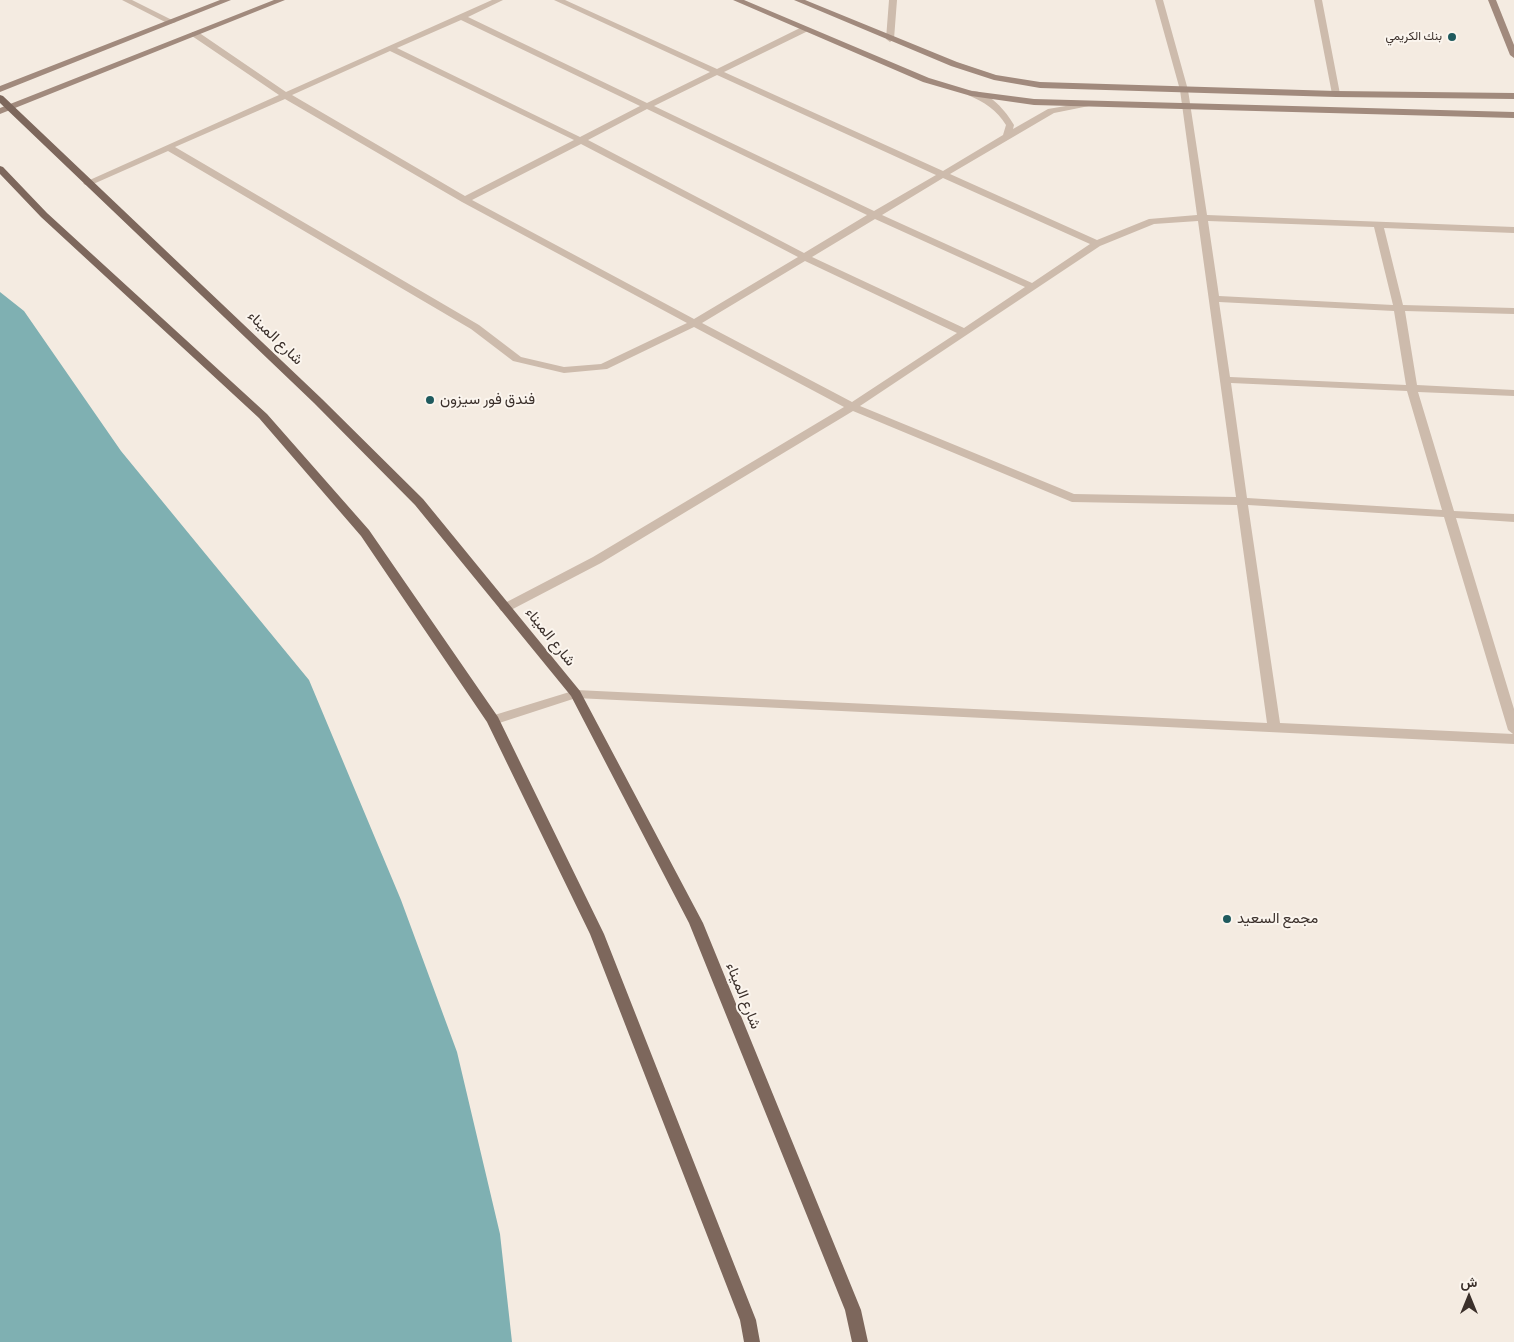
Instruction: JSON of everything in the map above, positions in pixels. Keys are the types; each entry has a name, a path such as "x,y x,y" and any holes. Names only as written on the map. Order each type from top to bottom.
{"main road":[{"path":"0,89 227,0"},
{"path":"5,109 282,0"},
{"path":"737,0 926,80 971,93 1034,102 1514,115"},
{"path":"798,0 954,64 1003,79 1040,85 1336,94 1514,96"},
{"path":"1492,0 1514,55"},
{"name":"شارع الميناء","path":"0,98 5,109 88,182 318,401 419,502 576,694 696,923 852,1310 860,1342"},
{"path":"0,169 44,215 263,416 365,533 493,720 597,934 748,1320 752,1342"}],"street":[{"path":"126,0 172,22"},
{"path":"88,182 499,0"},
{"path":"558,0 1097,244"},
{"path":"890,39 893,0"},
{"path":"1159,0 1187,107 1274,728"},
{"path":"1318,0 1336,94"},
{"path":"462,16 874,215 1032,287"},
{"path":"465,200 648,106 805,29"},
{"path":"195,34 285,95 465,200 694,323 852,406 1072,498 1242,501 1514,518"},
{"path":"390,48 582,141 805,256 964,332"},
{"path":"971,93 989,100 1005,115 1010,125 1007,136"},
{"path":"168,147 475,327 517,359 564,370 603,367 694,323 1051,111 1086,104"},
{"path":"505,608 597,560 852,406 1097,244 1152,221 1202,218 1514,230"},
{"path":"1378,225 1399,308 1412,390 1514,730"},
{"path":"1214,299 1399,308 1514,311"},
{"path":"1225,380 1412,390 1514,393"},
{"path":"493,720 576,694 1514,739"}],"water":[{"path":"0,292 24,311 121,451 309,680 401,900 457,1052 500,1234 512,1342 0,1342"}],"place":[{"name":"بنك الكريمي","path":"1452,37"},
{"name":"فندق فور سيزون","path":"430,400"},
{"name":"مجمع السعيد","path":"1227,919"}]}
